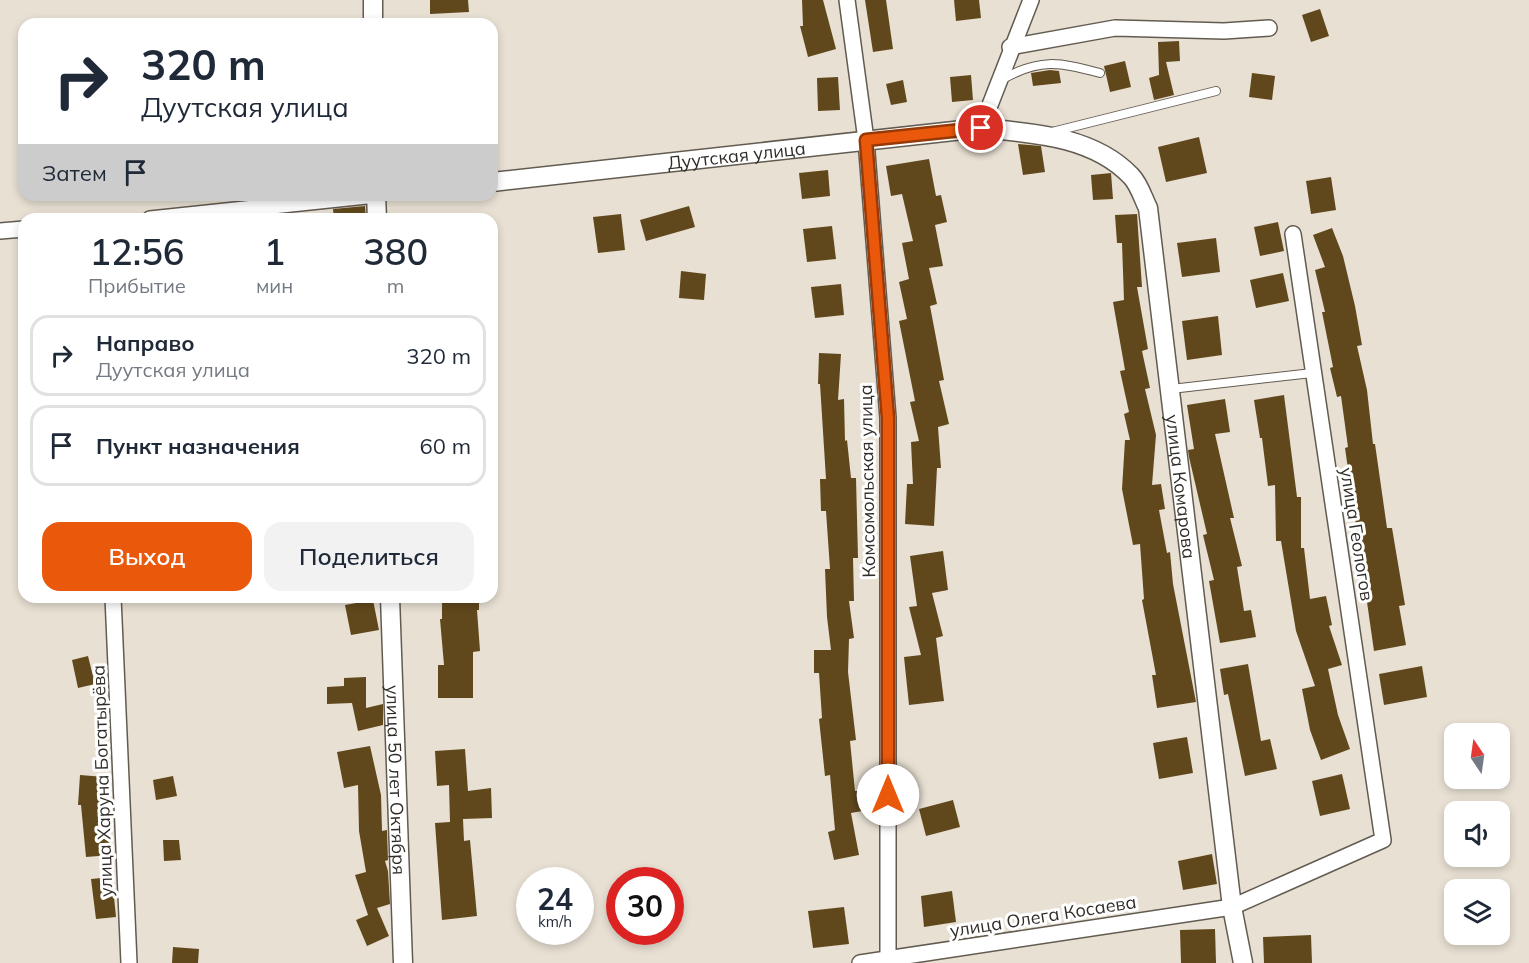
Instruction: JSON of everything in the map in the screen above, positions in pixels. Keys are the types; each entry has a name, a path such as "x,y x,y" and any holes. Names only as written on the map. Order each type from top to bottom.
{"street":[{"path":"373,0 373,18"},
{"name":"Комсомольская улица","path":"847,0 866,140 888,418 888,961"},
{"path":"981,128 1010,47 1031,0"},
{"path":"1010,47 1115,28 1224,32 1269,28"},
{"name":"Дуутская улица","path":"498,181 981,128"},
{"name":"улица Комарова","path":"981,128 1042,134 1102,153 1132,177 1148,208 1232,908 1243,963"},
{"path":"207,213 320,201"},
{"path":"0,231 18,230"},
{"name":"улица Геологов","path":"1293,234 1383,840"},
{"name":"улица Харуна Богатырёва","path":"113,603 129,963"},
{"name":"улица 50 лет Октября","path":"390,603 403,963"},
{"name":"улица Олега Косаева","path":"860,963 888,961 1232,908 1383,840"}],"lane":[{"path":"997,82 1037,64 1061,63 1100,73"},
{"path":"1042,134 1216,91"},
{"path":"1170,389 1312,373"}],"building":[{"path":"430,0 468,0 469,12 430,14"},
{"path":"802,0 823,0 836,49 808,57 800,26 803,26"},
{"path":"865,0 886,0 893,49 873,52"},
{"path":"954,0 979,0 981,18 956,21"},
{"path":"1320,9 1329,36 1311,42 1302,15"},
{"path":"1179,41 1180,61 1166,62 1174,95 1154,100 1149,78 1159,75 1158,42"},
{"path":"1125,61 1131,87 1110,92 1104,66"},
{"path":"1059,71 1061,83 1033,86 1031,73"},
{"path":"1252,73 1275,76 1272,100 1249,97"},
{"path":"971,75 973,100 952,102 950,77"},
{"path":"838,77 840,110 818,111 817,78"},
{"path":"903,80 907,102 891,105 886,84"},
{"path":"1199,137 1207,173 1166,182 1158,147"},
{"path":"1018,144 1041,146 1045,172 1023,175"},
{"path":"929,159 936,196 941,195 947,222 935,225 943,266 929,268 937,304 930,306 944,380 939,381 949,424 938,427 941,468 937,468 934,526 905,524 907,484 913,484 911,442 919,441 910,402 915,401 899,321 907,319 899,282 909,279 902,243 913,241 902,194 891,196 886,166"},
{"path":"828,170 830,196 802,199 799,173"},
{"path":"1111,173 1113,199 1093,200 1091,175"},
{"path":"1331,177 1336,210 1311,214 1306,181"},
{"path":"365,206 366,213 333,213 333,209"},
{"path":"689,206 695,227 646,241 640,220"},
{"path":"621,214 625,250 598,253 593,217"},
{"path":"1137,214 1142,287 1137,287 1148,349 1142,351 1150,388 1145,389 1156,435 1152,485 1161,484 1165,509 1159,510 1167,553 1170,552 1173,584 1196,702 1157,708 1152,675 1156,675 1142,600 1144,599 1140,544 1133,545 1122,489 1125,440 1130,440 1124,414 1129,412 1120,371 1125,370 1113,302 1124,300 1122,243 1117,243 1115,215"},
{"path":"1278,222 1284,251 1260,256 1254,227"},
{"path":"832,226 836,259 807,262 803,229"},
{"path":"1332,228 1343,256 1355,306 1362,345 1357,346 1367,390 1373,444 1375,444 1387,528 1392,528 1405,605 1399,606 1406,645 1374,651 1345,448 1348,447 1341,396 1337,397 1330,368 1333,367 1322,312 1325,312 1315,270 1325,267 1313,235"},
{"path":"1216,238 1220,272 1182,277 1177,243"},
{"path":"681,271 706,274 704,300 679,298"},
{"path":"1283,273 1289,301 1256,308 1250,280"},
{"path":"841,284 844,315 815,318 811,287"},
{"path":"1218,316 1222,355 1187,360 1182,321"},
{"path":"819,353 841,354 838,400 844,399 845,441 847,440 851,478 856,478 858,558 853,558 854,601 849,601 854,638 849,639 848,672 856,740 850,741 855,791 861,791 862,811 851,813 859,855 834,860 828,832 835,830 830,775 825,776 819,719 822,718 819,673 814,673 814,650 831,650 825,569 830,569 826,511 821,511 820,479 826,479 820,384 818,384"},
{"path":"1284,395 1297,497 1301,497 1301,548 1304,548 1310,599 1326,596 1332,625 1329,626 1342,665 1328,669 1338,715 1350,749 1321,760 1310,730 1302,689 1315,686 1296,631 1281,541 1276,541 1275,485 1268,486 1254,400"},
{"path":"1225,399 1230,432 1215,434 1234,518 1230,518 1242,566 1237,567 1244,611 1251,610 1256,637 1220,643 1209,581 1214,580 1203,535 1207,534 1188,450 1194,449 1187,405"},
{"path":"943,551 948,590 932,593 943,636 936,638 944,701 909,705 904,657 921,655 909,607 917,606 910,556"},
{"path":"374,603 379,630 351,635 345,605"},
{"path":"442,603 479,603 479,610 477,610 480,651 473,652 473,698 438,698 438,665 444,665 440,619 442,619"},
{"path":"88,656 95,684 78,688 72,660"},
{"path":"1248,664 1261,741 1270,739 1277,769 1245,776 1228,694 1224,695 1220,669"},
{"path":"1422,666 1427,697 1384,705 1379,674"},
{"path":"366,677 366,708 383,704 383,725 358,731 352,703 327,704 327,687 344,686 344,678"},
{"path":"1187,737 1193,773 1159,779 1153,743"},
{"path":"370,746 381,795 382,831 387,830 388,860 385,861 388,871 390,904 377,908 389,936 367,946 356,920 368,915 355,875 366,872 359,831 358,785 344,788 337,752"},
{"path":"465,749 468,791 491,788 492,818 463,819 464,841 470,840 477,916 442,920 435,823 450,822 449,785 437,786 435,751"},
{"path":"1342,774 1350,809 1320,816 1312,781"},
{"path":"80,775 105,777 102,819 107,818 111,855 86,857 81,805 78,805"},
{"path":"173,776 177,796 156,800 153,780"},
{"path":"953,800 960,827 926,836 919,809"},
{"path":"163,840 179,840 181,860 164,861"},
{"path":"1212,854 1217,884 1183,890 1178,861"},
{"path":"112,877 116,917 96,919 91,879"},
{"path":"952,891 956,922 924,927 921,896"},
{"path":"844,907 849,944 813,948 808,911"},
{"path":"1215,929 1216,963 1181,963 1180,930"},
{"path":"1311,935 1312,963 1264,963 1263,937"},
{"path":"173,947 199,949 198,963 172,963"}],"route":[{"path":"888,795 888,418 866,140 981,128"}]}
